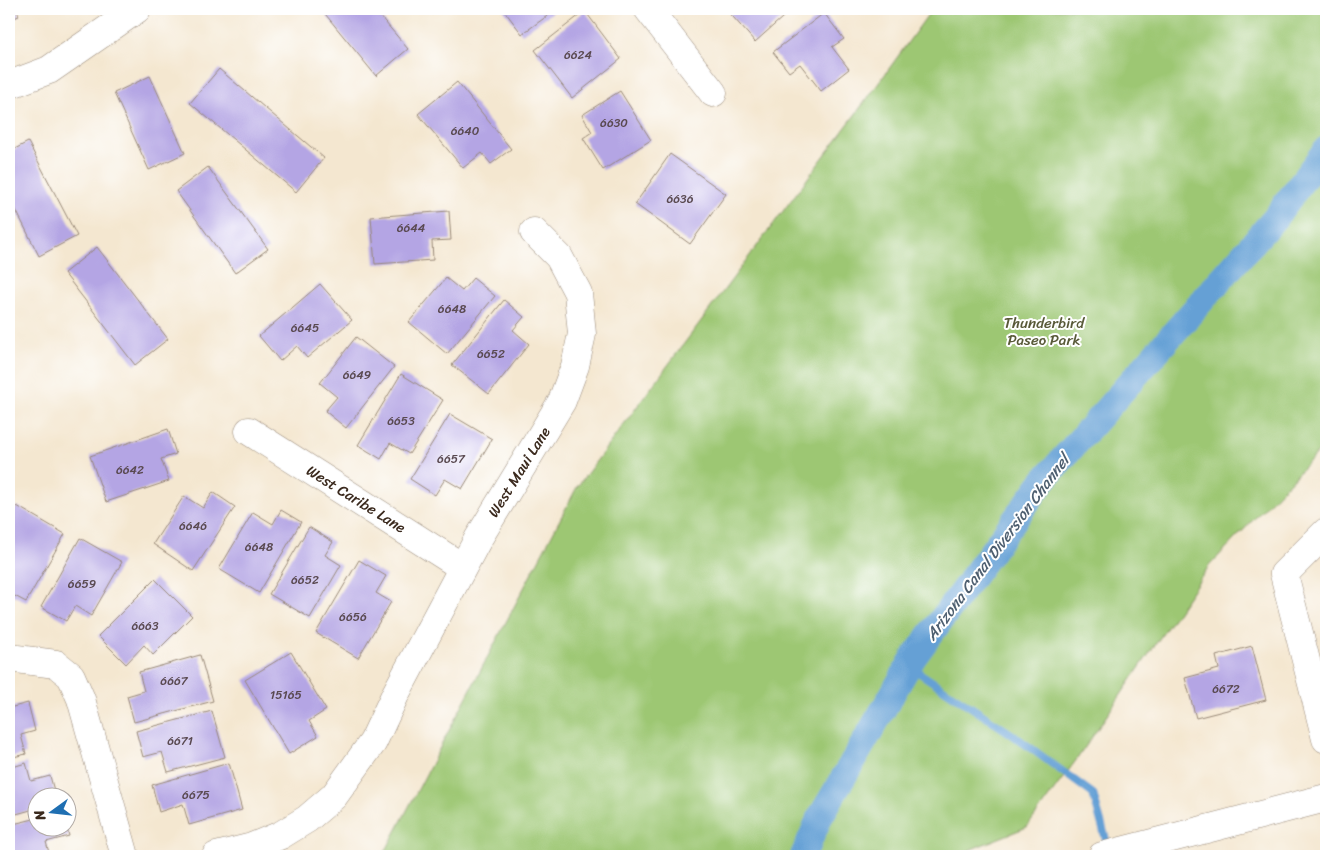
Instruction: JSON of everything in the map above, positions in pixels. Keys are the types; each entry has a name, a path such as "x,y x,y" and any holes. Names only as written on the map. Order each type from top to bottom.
{"street":[{"path":"9,85 48,70 137,9"},
{"path":"648,9 713,93"},
{"name":"West Maui Lane","path":"216,856 282,835 307,819 334,796 354,770 373,742 462,566 562,402 582,334 578,293 559,257 534,232"},
{"name":"West Caribe Lane","path":"249,431 462,566"},
{"path":"1326,532 1284,574 1326,738"},
{"path":"9,658 56,664 71,676 80,699 124,856"},
{"path":"1102,856 1326,798"}],"green space":[{"name":"Thunderbird Paseo Park","path":"932,9 1326,9 1326,444 1209,566 1077,759 1027,827 969,850 966,856 383,856 577,487"}],"building":[{"path":"9,9 17,9 19,16 9,20"},
{"path":"321,9 374,9 408,49 376,76"},
{"path":"503,9 557,9 522,34"},
{"path":"726,9 792,9 755,42"},
{"path":"585,11 621,59 572,98 535,50"},
{"path":"824,13 844,39 832,47 849,69 821,91 800,64 789,72 773,52"},
{"path":"219,69 324,158 296,192 190,103"},
{"path":"150,76 185,153 149,170 114,93"},
{"path":"457,82 511,149 491,164 482,153 463,168 418,114"},
{"path":"620,91 651,140 603,170 583,138 592,132 582,115"},
{"path":"28,142 77,236 39,256 9,196 9,152"},
{"path":"670,154 726,194 690,244 635,204"},
{"path":"208,167 268,249 235,273 176,191"},
{"path":"449,211 451,240 432,241 433,260 375,264 371,217"},
{"path":"97,247 168,339 135,365 64,273"},
{"path":"446,278 462,291 473,278 495,296 447,354 409,322"},
{"path":"320,284 352,320 307,358 297,346 280,361 259,336"},
{"path":"504,300 524,317 513,330 529,344 489,394 452,365"},
{"path":"356,337 394,367 346,428 325,411 337,397 320,383"},
{"path":"401,374 443,400 409,454 390,443 381,459 358,445"},
{"path":"450,414 492,439 462,489 445,479 435,495 410,479"},
{"path":"168,429 176,454 161,459 169,481 106,502 90,456"},
{"path":"213,492 235,507 193,571 153,544 184,496 203,508"},
{"path":"17,506 65,534 26,602 9,593 9,521"},
{"path":"281,510 301,522 259,593 219,569 253,512 273,524"},
{"path":"309,527 333,542 325,555 341,565 310,618 269,594"},
{"path":"80,538 122,562 91,616 75,606 66,621 41,607"},
{"path":"359,560 386,576 376,593 391,602 358,658 316,633"},
{"path":"155,579 192,616 153,655 144,645 126,664 98,636"},
{"path":"1252,646 1266,700 1196,718 1185,678 1219,669 1216,656"},
{"path":"291,652 326,710 309,721 318,736 289,754 245,680"},
{"path":"200,655 213,701 134,722 127,696 144,691 139,672"},
{"path":"28,703 35,731 21,735 26,754 9,758 9,708"},
{"path":"212,711 225,757 168,772 162,752 143,757 136,731"},
{"path":"26,763 31,781 50,776 53,788 28,788 28,811 9,816 9,768"},
{"path":"229,763 242,810 189,825 183,804 159,812 152,785"},
{"path":"28,820 28,838 61,838 46,842 50,856 9,856 9,825"}],"waterway":[{"name":"Arizona Canal Diversion Channel","path":"803,856 819,819 914,657 1043,481 1275,218 1326,149"},
{"path":"909,666 1013,735 1093,794 1109,850"}]}
